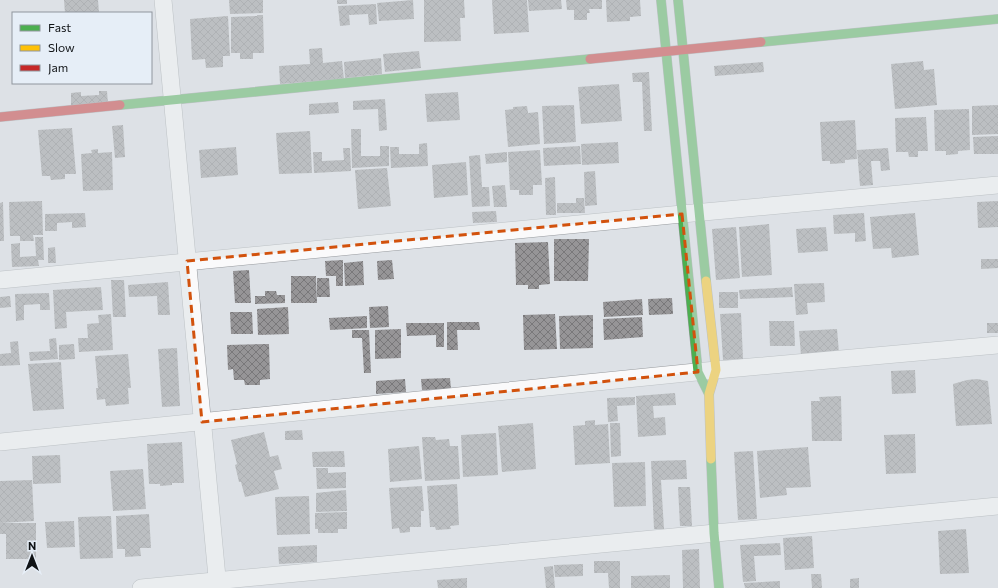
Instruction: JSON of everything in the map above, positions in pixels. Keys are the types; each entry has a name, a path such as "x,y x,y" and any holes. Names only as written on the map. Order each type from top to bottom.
{"street":[{"path":"163,0 217,584"},
{"path":"661,0 666,51 690,213 716,370 709,394 714,533 719,588"},
{"path":"678,0 683,50 698,372 709,394"},
{"path":"0,117 998,19"},
{"path":"0,280 690,213 998,185"},
{"path":"0,442 716,370 998,345"},
{"path":"141,588 217,584 714,533 998,506"}],"highlighted area":[{"path":"682,214 698,372 202,422 187,261"}],"building":[{"path":"64,0 98,0 99,12 65,12"},
{"path":"229,0 263,0 263,13 230,14"},
{"path":"337,0 347,0 347,4 337,4"},
{"path":"413,0 414,19 379,21 377,3"},
{"path":"424,0 464,0 465,18 460,18 461,41 424,42"},
{"path":"492,0 527,0 529,32 494,34"},
{"path":"528,0 561,0 562,9 529,11"},
{"path":"566,0 602,0 602,9 589,9 590,13 587,13 587,20 574,20 574,10 567,10"},
{"path":"606,0 640,0 641,16 630,17 630,21 607,22"},
{"path":"376,4 377,24 369,25 368,14 349,15 350,25 340,26 338,6"},
{"path":"263,15 264,53 253,53 253,59 240,59 240,53 231,53 231,17"},
{"path":"228,16 230,56 223,56 223,67 206,68 205,59 192,60 190,19"},
{"path":"322,48 323,63 342,61 344,79 280,84 279,66 310,64 309,49"},
{"path":"419,51 421,68 385,72 383,54"},
{"path":"381,58 382,74 345,78 344,62"},
{"path":"923,61 924,70 934,69 937,105 895,109 891,64"},
{"path":"763,62 764,72 715,76 714,66"},
{"path":"649,72 652,131 644,131 642,82 633,82 632,73"},
{"path":"619,84 622,121 581,124 578,87"},
{"path":"99,91 107,91 108,104 71,106 71,93 81,92 81,96 99,95"},
{"path":"458,92 460,120 427,122 425,94"},
{"path":"385,99 387,130 379,131 378,109 353,110 353,101"},
{"path":"338,102 339,113 309,115 309,104"},
{"path":"574,105 576,142 544,144 542,106"},
{"path":"998,105 998,134 972,135 972,106"},
{"path":"527,106 528,113 538,112 540,144 508,147 505,110 513,109 513,107"},
{"path":"969,109 970,150 958,151 958,154 946,155 946,151 935,151 934,110"},
{"path":"926,117 928,151 918,151 918,157 909,157 908,152 896,152 895,118"},
{"path":"855,120 857,159 845,160 845,163 830,164 830,161 822,161 820,122"},
{"path":"123,125 125,157 115,158 112,126"},
{"path":"72,128 76,174 65,174 65,179 51,180 50,176 42,176 38,130"},
{"path":"351,129 361,129 361,156 380,156 380,146 389,146 389,166 352,168"},
{"path":"310,131 312,173 279,174 276,133"},
{"path":"998,136 998,154 974,154 973,137"},
{"path":"618,142 619,163 582,165 581,144"},
{"path":"427,143 428,166 391,168 390,147 399,147 399,154 419,154 419,144"},
{"path":"580,146 581,164 544,166 543,148"},
{"path":"236,147 238,175 201,178 199,150"},
{"path":"343,148 350,148 351,171 314,173 313,152 322,152 322,161 344,160"},
{"path":"888,148 890,170 881,171 880,161 871,161 873,185 860,186 857,150"},
{"path":"98,149 98,153 112,152 113,190 83,191 81,154 92,153 91,150"},
{"path":"540,150 542,185 533,185 533,195 519,195 519,190 510,190 508,152"},
{"path":"507,152 507,162 486,164 485,154"},
{"path":"480,155 482,187 489,187 490,206 472,207 469,156"},
{"path":"466,162 468,195 434,198 432,165"},
{"path":"387,168 391,206 358,209 355,170"},
{"path":"595,171 597,205 585,206 584,172"},
{"path":"555,177 556,215 546,215 545,178"},
{"path":"505,185 507,207 494,207 492,186"},
{"path":"576,198 584,198 585,213 557,213 557,203 576,203"},
{"path":"42,201 43,235 33,235 34,241 20,241 20,236 10,236 9,202"},
{"path":"998,201 998,227 978,228 977,202"},
{"path":"3,202 4,241 0,241 0,203"},
{"path":"496,211 497,222 473,223 472,212"},
{"path":"85,213 86,227 72,228 72,222 57,223 57,231 45,231 45,214"},
{"path":"864,213 866,241 855,242 855,233 834,234 833,215"},
{"path":"915,213 919,255 892,258 891,248 873,249 870,217"},
{"path":"769,224 772,275 742,277 739,227"},
{"path":"736,227 740,278 716,280 712,229"},
{"path":"826,227 828,251 798,253 796,229"},
{"path":"35,237 43,237 44,260 38,260 39,266 12,267 11,244 20,243 20,257 36,256"},
{"path":"554,239 589,239 588,281 554,281"},
{"path":"548,242 550,284 539,285 539,289 528,289 528,285 516,285 515,243"},
{"path":"55,247 56,263 48,263 48,248"},
{"path":"981,259 998,259 998,268 981,269"},
{"path":"343,260 343,286 336,286 336,276 326,276 325,261"},
{"path":"392,260 394,279 378,280 377,261"},
{"path":"363,261 364,285 345,286 344,263"},
{"path":"249,270 251,303 235,303 233,271"},
{"path":"291,276 316,276 317,303 291,303"},
{"path":"317,278 329,278 330,297 317,297"},
{"path":"111,280 124,280 126,317 113,317"},
{"path":"168,282 170,315 158,315 157,296 129,297 128,285"},
{"path":"824,283 825,302 807,303 808,314 796,315 794,284"},
{"path":"101,287 103,310 66,312 67,328 55,329 53,290"},
{"path":"792,287 793,297 740,299 739,290"},
{"path":"265,291 276,291 277,295 285,295 285,303 255,304 255,296 265,296"},
{"path":"719,292 738,292 738,308 719,308"},
{"path":"49,293 50,310 40,310 40,304 24,305 24,320 16,321 15,294"},
{"path":"10,296 11,307 0,308 0,297"},
{"path":"672,298 673,314 649,315 648,299"},
{"path":"642,299 643,315 604,317 603,302"},
{"path":"388,306 389,327 370,328 369,307"},
{"path":"288,307 289,334 258,335 257,309"},
{"path":"230,312 252,312 253,334 231,334"},
{"path":"741,313 743,359 723,360 720,314"},
{"path":"111,314 113,350 79,352 78,338 88,338 87,324 99,323 98,315"},
{"path":"555,314 557,349 524,350 523,315"},
{"path":"593,315 593,348 560,349 559,316"},
{"path":"367,316 367,328 330,330 329,318"},
{"path":"642,317 643,337 604,340 603,319"},
{"path":"769,321 794,321 795,346 770,346"},
{"path":"447,322 479,322 480,330 457,330 458,350 447,350"},
{"path":"406,323 444,323 444,347 436,347 436,335 407,336"},
{"path":"987,323 998,323 998,333 987,333"},
{"path":"401,329 401,358 375,359 375,330"},
{"path":"837,329 839,353 801,355 799,331"},
{"path":"352,330 369,330 371,373 364,373 362,338 352,338"},
{"path":"56,338 58,359 30,361 29,352 50,351 49,339"},
{"path":"18,341 20,365 0,366 0,354 11,353 10,342"},
{"path":"74,344 75,359 59,360 59,345"},
{"path":"269,344 270,379 260,380 260,385 245,385 244,380 234,380 233,369 228,370 227,345"},
{"path":"177,348 180,406 162,407 158,349"},
{"path":"128,354 131,388 128,388 129,404 106,406 105,399 97,400 96,388 98,388 95,356"},
{"path":"61,362 64,409 33,411 28,364"},
{"path":"915,370 916,393 892,394 891,371"},
{"path":"450,378 451,389 422,390 421,379"},
{"path":"405,379 406,392 376,394 376,381"},
{"path":"977,379 988,381 992,424 956,426 953,384"},
{"path":"675,393 676,405 653,406 654,418 665,417 666,435 638,437 636,396"},
{"path":"841,396 842,441 812,441 811,401 820,401 819,397"},
{"path":"635,397 635,405 617,406 618,421 608,422 607,398"},
{"path":"595,420 595,425 608,424 610,463 575,465 573,426 585,425 585,421"},
{"path":"533,423 536,469 502,472 498,426"},
{"path":"610,423 620,423 621,456 611,457"},
{"path":"302,430 303,440 285,440 285,431"},
{"path":"264,432 270,457 278,455 282,469 274,471 279,489 245,497 241,482 239,482 235,465 237,464 231,440"},
{"path":"496,433 498,475 463,477 461,435"},
{"path":"915,434 916,473 886,474 884,435"},
{"path":"422,437 435,437 436,440 449,439 450,446 458,446 460,479 425,481"},
{"path":"182,442 184,483 172,483 172,485 160,486 160,484 149,484 147,444"},
{"path":"419,446 422,479 390,482 388,449"},
{"path":"808,447 811,487 786,488 787,495 760,498 757,451"},
{"path":"344,451 345,467 313,467 312,452"},
{"path":"753,451 757,519 738,520 734,452"},
{"path":"60,455 61,483 33,484 32,456"},
{"path":"686,460 687,479 661,480 664,529 654,529 651,461"},
{"path":"645,462 646,506 614,507 612,463"},
{"path":"316,468 328,468 328,473 346,472 346,488 317,489"},
{"path":"143,469 146,509 113,511 110,471"},
{"path":"32,480 34,521 0,523 0,481"},
{"path":"457,484 459,525 450,526 451,529 436,530 435,527 430,527 427,486"},
{"path":"422,486 424,511 421,511 421,527 410,527 410,532 400,533 399,528 392,529 389,488"},
{"path":"678,487 690,487 692,526 680,526"},
{"path":"346,490 347,511 316,512 316,493"},
{"path":"309,496 310,534 277,535 275,497"},
{"path":"347,512 347,529 338,529 338,533 318,533 318,529 315,529 315,513"},
{"path":"149,514 151,548 140,548 141,556 125,557 125,549 117,549 116,516"},
{"path":"111,516 113,558 80,559 78,517"},
{"path":"74,521 75,547 47,548 45,522"},
{"path":"0,523 36,523 36,559 6,559 6,534 0,534"},
{"path":"966,529 969,573 940,574 938,531"},
{"path":"812,536 814,568 785,570 783,538"},
{"path":"780,543 781,555 754,556 756,581 743,582 740,545"},
{"path":"317,545 317,562 279,564 278,547"},
{"path":"699,549 700,588 683,588 682,550"},
{"path":"594,561 620,561 620,588 609,588 608,573 594,573"},
{"path":"583,564 583,576 555,577 554,565"},
{"path":"553,566 555,588 546,588 544,567"},
{"path":"811,574 821,574 822,588 812,588"},
{"path":"670,575 670,588 631,588 631,576"},
{"path":"467,578 467,588 438,588 437,580"},
{"path":"859,578 859,588 850,588 850,579"},
{"path":"780,581 780,588 745,588 744,583"}],"traffic: fast":[{"path":"661,0 698,372 709,394"},
{"path":"678,0 706,281"},
{"path":"761,42 998,19"},
{"path":"120,105 590,59"},
{"path":"711,459 714,533 719,588"}],"traffic: slow":[{"path":"706,281 716,370 709,394 711,459"}],"traffic: jam":[{"path":"590,59 761,42"},
{"path":"0,117 120,105"}]}
